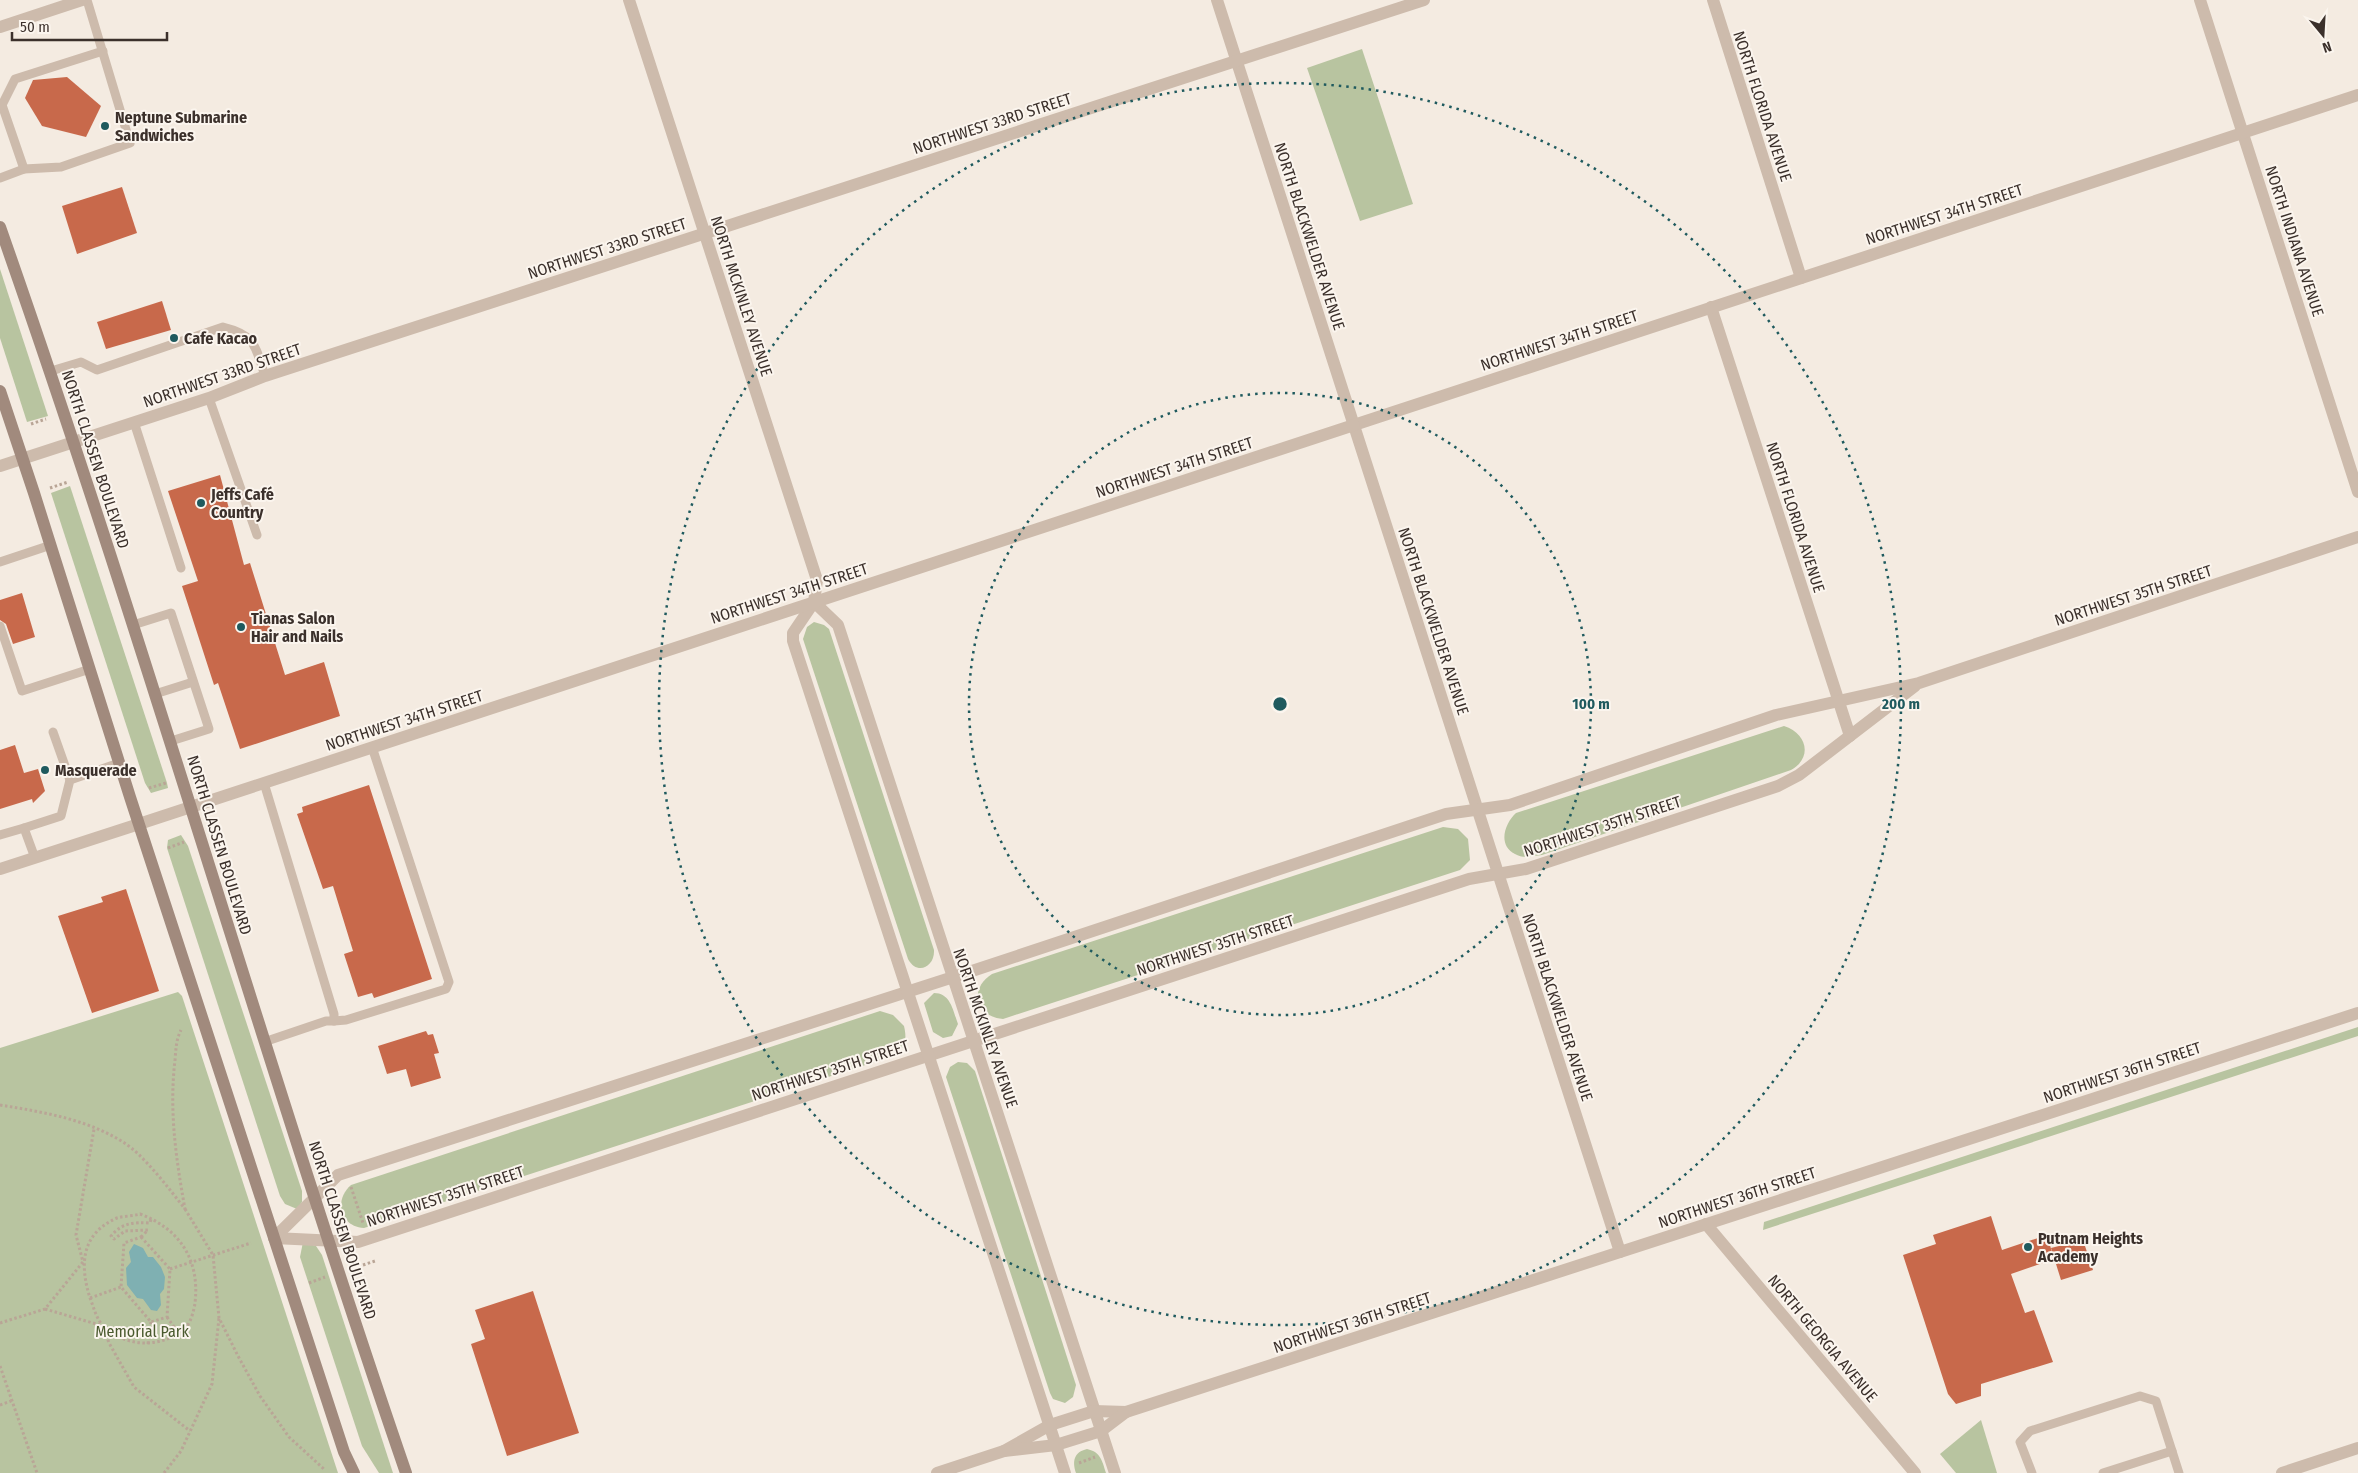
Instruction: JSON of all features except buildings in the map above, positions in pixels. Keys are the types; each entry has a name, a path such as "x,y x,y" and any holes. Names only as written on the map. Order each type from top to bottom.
{"main road":[{"name":"NORTH CLASSEN BOULEVARD","path":"0,227 51,371 192,806 264,1042 406,1473"},
{"path":"0,391 24,459 138,824 344,1452 354,1473"}],"street":[{"path":"0,27 82,0"},
{"name":"NORTH MCKINLEY AVENUE","path":"629,0 817,580 814,602 793,633 793,641 1065,1473"},
{"name":"NORTH BLACKWELDER AVENUE","path":"1217,0 1620,1252"},
{"name":"NORTHWEST 33RD STREET","path":"0,466 208,398 265,376 1424,0"},
{"name":"NORTH FLORIDA AVENUE","path":"1713,0 1801,278"},
{"name":"NORTH INDIANA AVENUE","path":"2200,0 2358,492"},
{"name":"NORTHWEST 34TH STREET","path":"0,868 372,748 2358,95"},
{"name":"NORTH FLORIDA AVENUE","path":"1712,307 1850,736"},
{"name":"NORTHWEST 35TH STREET","path":"274,1238 314,1196 338,1175 952,978 1437,817 1510,805 1776,715 1919,683 2358,537"},
{"name":"NORTH MCKINLEY AVENUE","path":"814,602 838,625 1114,1473"},
{"name":"NORTHWEST 35TH STREET","path":"274,1238 358,1242 1469,879 1526,868 1778,786 1799,776 1919,683"},
{"name":"NORTHWEST 36TH STREET","path":"1004,1451 1056,1445 1101,1431 1126,1412 2358,1013"},
{"name":"NORTH GEORGIA AVENUE","path":"1706,1224 1915,1473"},
{"name":"NORTHWEST 36TH STREET","path":"937,1473 1004,1451 1050,1425 1094,1411 1126,1412"},
{"path":"2282,1473 2358,1448"}],"lane":[{"path":"0,178 24,170 61,167 130,143 87,0"},
{"path":"24,170 1,105 15,78 102,51"},
{"path":"51,371 81,362 97,370 223,327 236,330 252,340 265,376"},
{"path":"208,398 257,535"},
{"path":"134,422 181,568"},
{"path":"0,562 51,545"},
{"path":"133,625 171,613 209,729 171,741"},
{"path":"0,626 22,692 90,670"},
{"path":"156,694 193,682"},
{"path":"0,835 61,816 70,780 53,732"},
{"path":"264,1042 326,1021 346,1020 446,989 450,982 372,748"},
{"path":"70,780 119,763"},
{"path":"264,783 334,1020"},
{"path":"24,828 35,858"},
{"path":"2032,1473 2020,1442 2030,1431 2140,1396 2156,1401 2179,1473"},
{"path":"2103,1473 2172,1451"}],"path":[{"path":"31,424 46,419"},
{"path":"50,488 68,482"},
{"path":"149,788 166,783"},
{"path":"168,848 185,842"},
{"path":"181,1030 177,1038 174,1069 174,1136 185,1209"},
{"path":"0,1104 60,1114 124,1142 165,1182 185,1209 213,1255 219,1318 212,1384 181,1451 164,1473"},
{"path":"84,1262 76,1235 94,1129"},
{"path":"351,1187 364,1226"},
{"path":"45,1309 104,1326 130,1342 148,1344 179,1334 188,1325 194,1308 196,1292 192,1261 176,1237 151,1219 140,1214 117,1218 101,1230 86,1247 84,1277 96,1316 104,1326 109,1343 134,1387 190,1431"},
{"path":"148,1344 151,1322 121,1287 124,1244 141,1237 148,1230 125,1231 114,1239 111,1236 116,1230 127,1224 133,1222 150,1223 151,1219"},
{"path":"141,1237 170,1269 167,1317 179,1334"},
{"path":"170,1269 251,1243"},
{"path":"363,1265 375,1261"},
{"path":"0,1323 45,1309 84,1262"},
{"path":"309,1283 329,1276"},
{"path":"90,1298 121,1287"},
{"path":"151,1322 167,1317"},
{"path":"219,1318 260,1396 290,1437 325,1470"},
{"path":"0,1366 37,1473"},
{"path":"0,1405 11,1401"},
{"path":"1076,1464 1097,1457"}],"green space":[{"path":"1362,49 1413,204 1360,221 1307,68"},
{"path":"0,269 48,416 27,422 0,338"},
{"path":"70,486 167,783 168,788 151,793 145,783 51,493"},
{"path":"814,622 824,625 829,629 934,950 932,961 925,967 916,967 908,959 803,639 807,627"},
{"path":"1784,726 1798,734 1804,746 1805,753 1802,759 1791,770 1542,855 1521,856 1509,850 1506,845 1506,828 1516,813"},
{"path":"1443,827 1458,829 1468,839 1470,860 1460,870 1003,1019 987,1013 981,1008 978,1001 980,987 984,980 992,974"},
{"path":"181,835 188,846 302,1191 302,1202 297,1209 285,1204 280,1196 167,848 168,840"},
{"name":"Memorial Park","path":"178,992 182,996 338,1473 0,1473 0,1048"},
{"path":"934,993 948,999 953,1008 958,1024 952,1036 943,1038 933,1032 924,1003"},
{"path":"880,1011 893,1015 904,1026 903,1047 893,1056 364,1228 349,1223 344,1217 341,1205 342,1198 351,1185"},
{"path":"2358,1027 2358,1036 1763,1230 1764,1222"},
{"path":"958,1062 967,1063 975,1071 1076,1385 1073,1397 1065,1403 1053,1399 1050,1393 946,1077 950,1067"},
{"path":"303,1242 316,1246 322,1255 393,1473 379,1473 362,1446 300,1257"},
{"path":"1981,1420 1997,1473 1956,1473 1940,1454"},
{"path":"1087,1449 1092,1450 1098,1455 1106,1473 1076,1473 1075,1458 1079,1452"}],"water":[{"path":"134,1244 143,1248 148,1257 153,1257 161,1267 165,1277 164,1289 160,1294 161,1305 157,1311 151,1310 143,1299 137,1298 127,1285 126,1268 131,1262 129,1252"}],"place":[{"name":"Neptune Submarine Sandwiches","path":"105,126"},
{"name":"Cafe Kacao","path":"174,338"},
{"name":"Jeffs Café Country","path":"201,503"},
{"name":"Tianas Salon Hair and Nails","path":"241,627"},
{"name":"Masquerade","path":"45,770"},
{"name":"Putnam Heights Academy","path":"2028,1247"}]}
